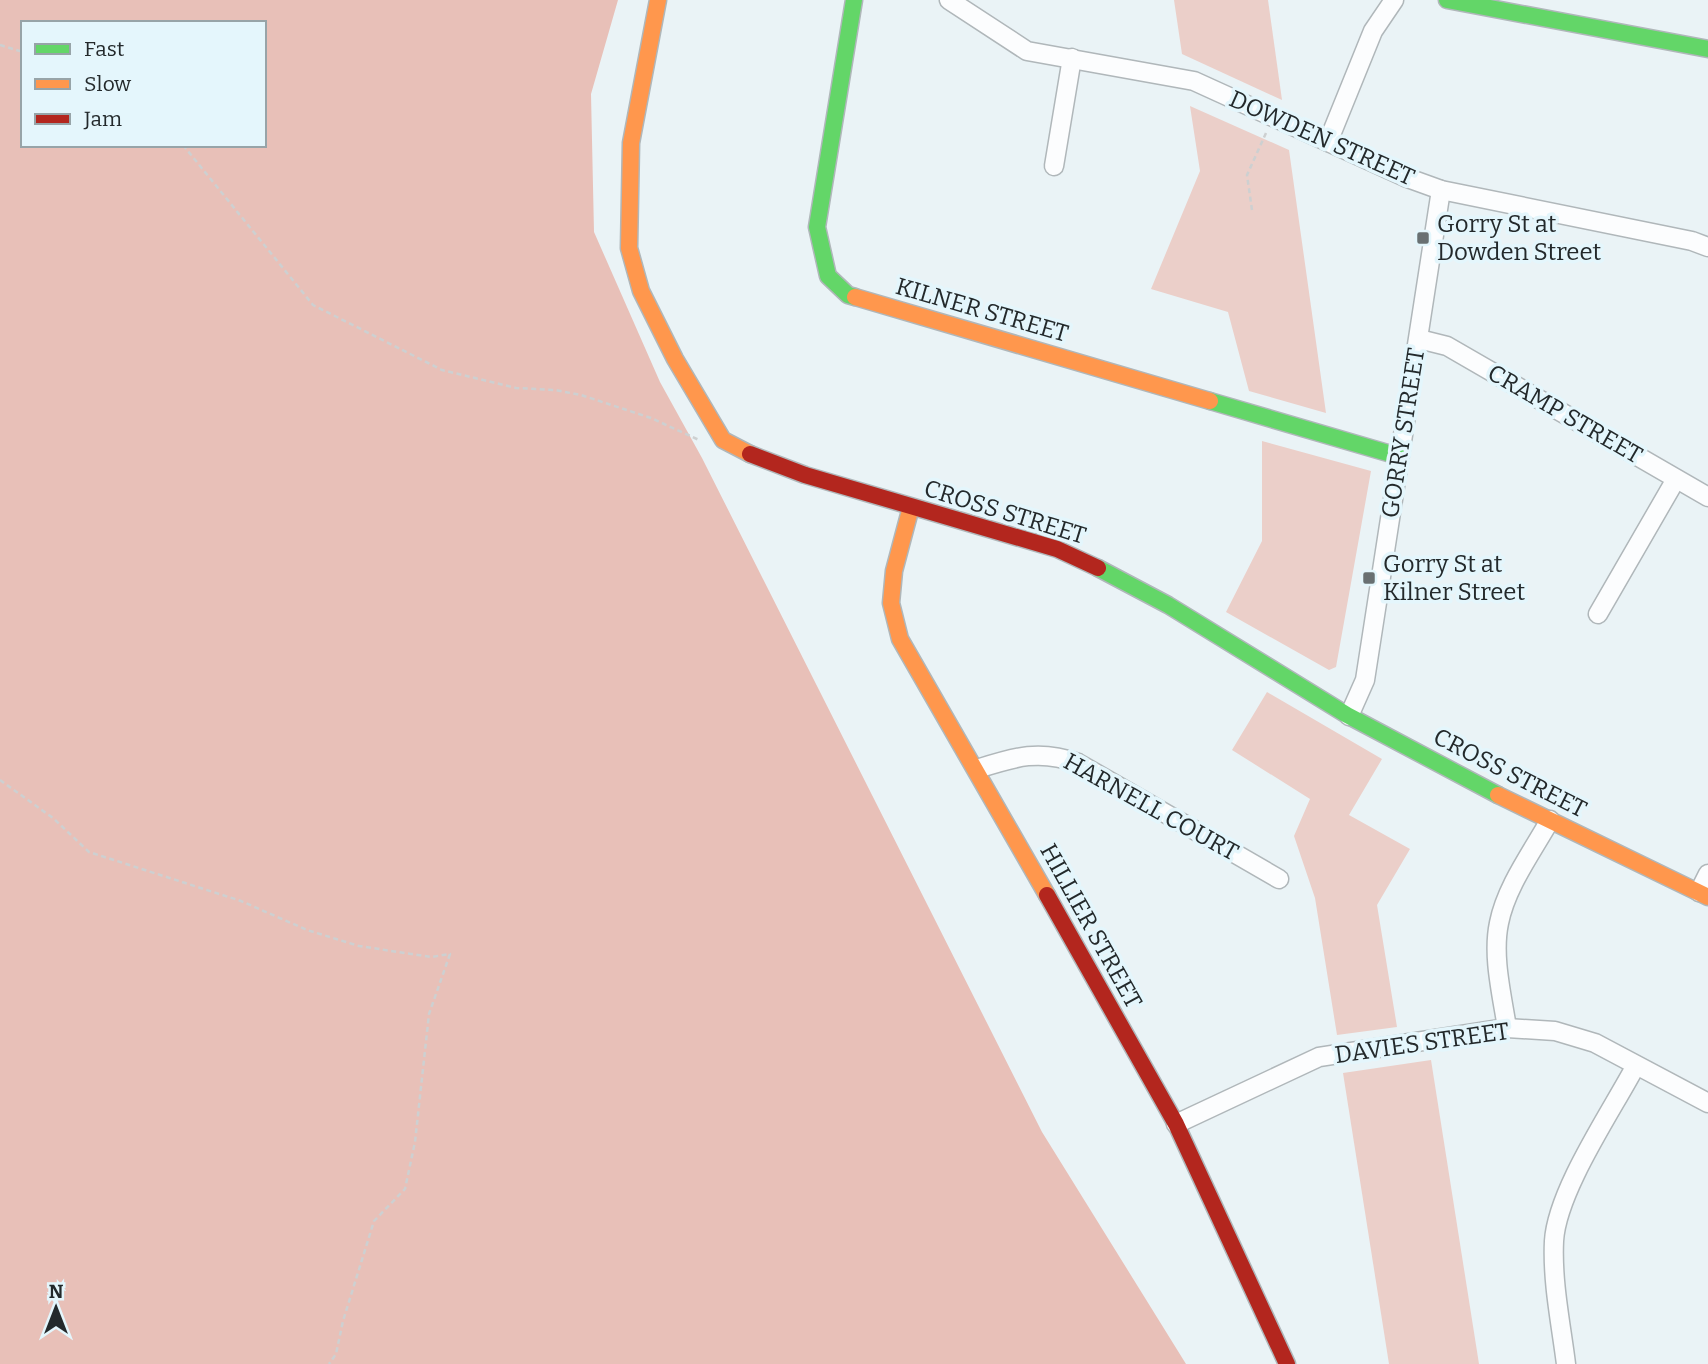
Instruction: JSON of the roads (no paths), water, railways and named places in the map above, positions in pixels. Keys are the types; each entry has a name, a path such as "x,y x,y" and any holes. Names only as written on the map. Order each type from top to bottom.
{"street":[{"name":"CROSS STREET","path":"658,0 631,143 629,248 641,291 675,359 723,440 771,464 1057,549 1102,567 1349,716 1550,820 1704,894"},
{"name":"KILNER STREET","path":"854,0 817,227 828,276 848,295 1398,456"},
{"name":"DOWDEN STREET","path":"949,0 1027,51 1194,81 1441,190 1692,241 1708,247"},
{"path":"1328,142 1373,31 1394,0"},
{"path":"1447,0 1708,50"},
{"path":"1054,166 1072,58"},
{"name":"GORRY STREET","path":"1349,716 1365,680 1441,190"},
{"name":"CRAMP STREET","path":"1419,339 1447,346 1708,497"},
{"path":"1598,614 1676,479"},
{"name":"HILLIER STREET","path":"911,507 894,571 891,603 900,639 977,769 1176,1124 1287,1364"},
{"name":"HARNELL COURT","path":"977,769 1017,757 1052,754 1078,763 1279,879"},
{"path":"1507,1028 1498,960 1499,924 1509,895 1550,820"},
{"path":"1704,894 1708,874"},
{"name":"DAVIES STREET","path":"1176,1124 1320,1057 1507,1028 1555,1031 1595,1043 1635,1067 1708,1103"},
{"path":"1566,1364 1555,1276 1554,1239 1565,1198 1635,1067"}],"place":[{"name":"Gorry St at Dowden Street","path":"1423,238"},
{"name":"Gorry St at Kilner Street","path":"1369,578"}]}
